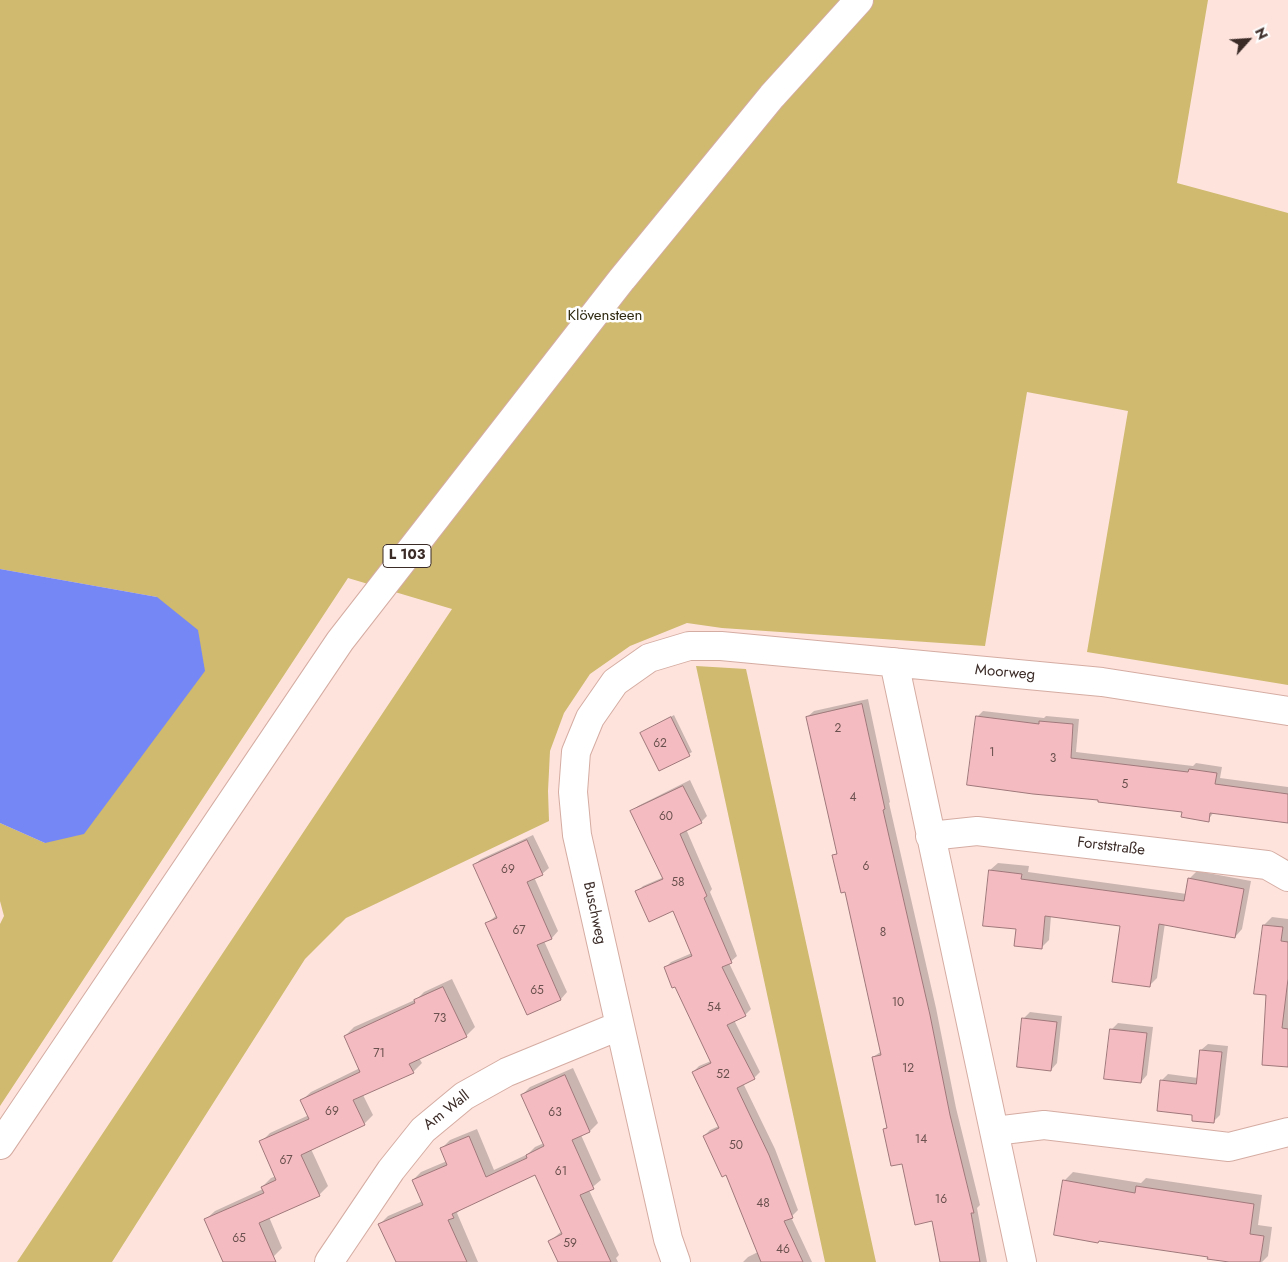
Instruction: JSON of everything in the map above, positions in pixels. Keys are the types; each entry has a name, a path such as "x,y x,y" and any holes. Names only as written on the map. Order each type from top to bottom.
{"street":[{"name":"L 103","path":"0,1145 340,641 622,279 772,96 859,0"},
{"name":"Buschweg","path":"676,1262 668,1239 577,835 573,792 576,752 590,718 615,682 649,658 689,646 721,646"},
{"name":"Moorweg","path":"721,646 1102,682 1288,711"},
{"path":"894,662 1022,1262"},
{"name":"Forststraße","path":"930,836 977,831 1267,865 1288,877"},
{"name":"Am Wall","path":"329,1262 391,1170 423,1130 464,1096 507,1072 619,1026"},
{"path":"995,1131 1044,1125 1229,1147 1288,1132"}],"green space":[{"name":"Klövensteen","path":"0,0 1208,0 1177,183 1288,213 1288,685 1087,652 1128,411 1027,392 985,646 722,628 687,623 630,646 590,674 564,713 550,751 549,821 346,918 305,959 112,1262 17,1262 452,609 348,578 0,1106 0,924 4,916 0,901 0,823 45,843 157,597 0,569"},
{"path":"696,666 746,669 876,1262 825,1262"}],"water":[{"path":"0,569 157,597 198,630 205,671 84,834 45,843 0,823"}],"building":[{"path":"862,704 885,809 883,810 930,1015 950,1115 974,1213 971,1213 980,1262 940,1262 932,1221 915,1225 902,1164 891,1166 883,1129 887,1128 872,1057 881,1055 845,892 841,893 832,855 837,854 806,717"},
{"path":"976,716 1039,724 1039,721 1073,724 1071,758 1188,772 1189,769 1217,773 1215,784 1288,794 1288,823 1210,813 1209,822 1181,817 1182,812 967,785"},
{"path":"671,717 690,756 659,771 640,733"},
{"path":"683,786 702,823 680,834 707,896 704,898 732,963 722,967 746,1016 727,1025 755,1079 737,1088 769,1155 793,1218 784,1221 803,1262 761,1262 726,1175 722,1177 703,1136 719,1128 692,1072 711,1063 675,987 672,988 664,967 692,956 673,911 649,922 635,891 663,879 630,811"},
{"path":"527,840 543,875 527,882 552,939 537,945 561,1000 527,1015 485,923 497,918 473,865"},
{"path":"989,870 1022,874 1021,879 1184,901 1188,878 1244,889 1235,938 1159,924 1150,987 1112,982 1120,926 1045,916 1042,949 1014,946 1016,929 983,926"},
{"path":"1263,925 1283,927 1281,941 1288,942 1288,979 1282,1028 1288,1029 1288,1067 1262,1065 1266,995 1254,994"},
{"path":"443,987 467,1037 409,1064 414,1073 353,1100 365,1125 301,1155 320,1196 259,1223 276,1262 223,1262 204,1219 264,1193 261,1187 276,1180 259,1141 309,1119 300,1100 360,1072 344,1036 415,1003 414,1000"},
{"path":"1022,1018 1057,1022 1051,1071 1017,1067"},
{"path":"1110,1029 1147,1033 1141,1083 1104,1079"},
{"path":"1200,1050 1222,1052 1214,1123 1192,1121 1192,1115 1157,1111 1160,1080 1196,1084"},
{"path":"565,1075 590,1132 572,1140 594,1189 580,1195 611,1262 558,1262 548,1241 562,1234 535,1175 452,1214 454,1218 448,1220 467,1262 396,1262 378,1224 423,1205 412,1180 447,1165 440,1148 469,1136 486,1177 527,1158 526,1155 544,1146 521,1095"},
{"path":"1063,1180 1135,1193 1136,1186 1254,1204 1250,1234 1264,1236 1260,1262 1229,1262 1207,1259 1208,1257 1099,1241 1098,1243 1054,1235"}]}
